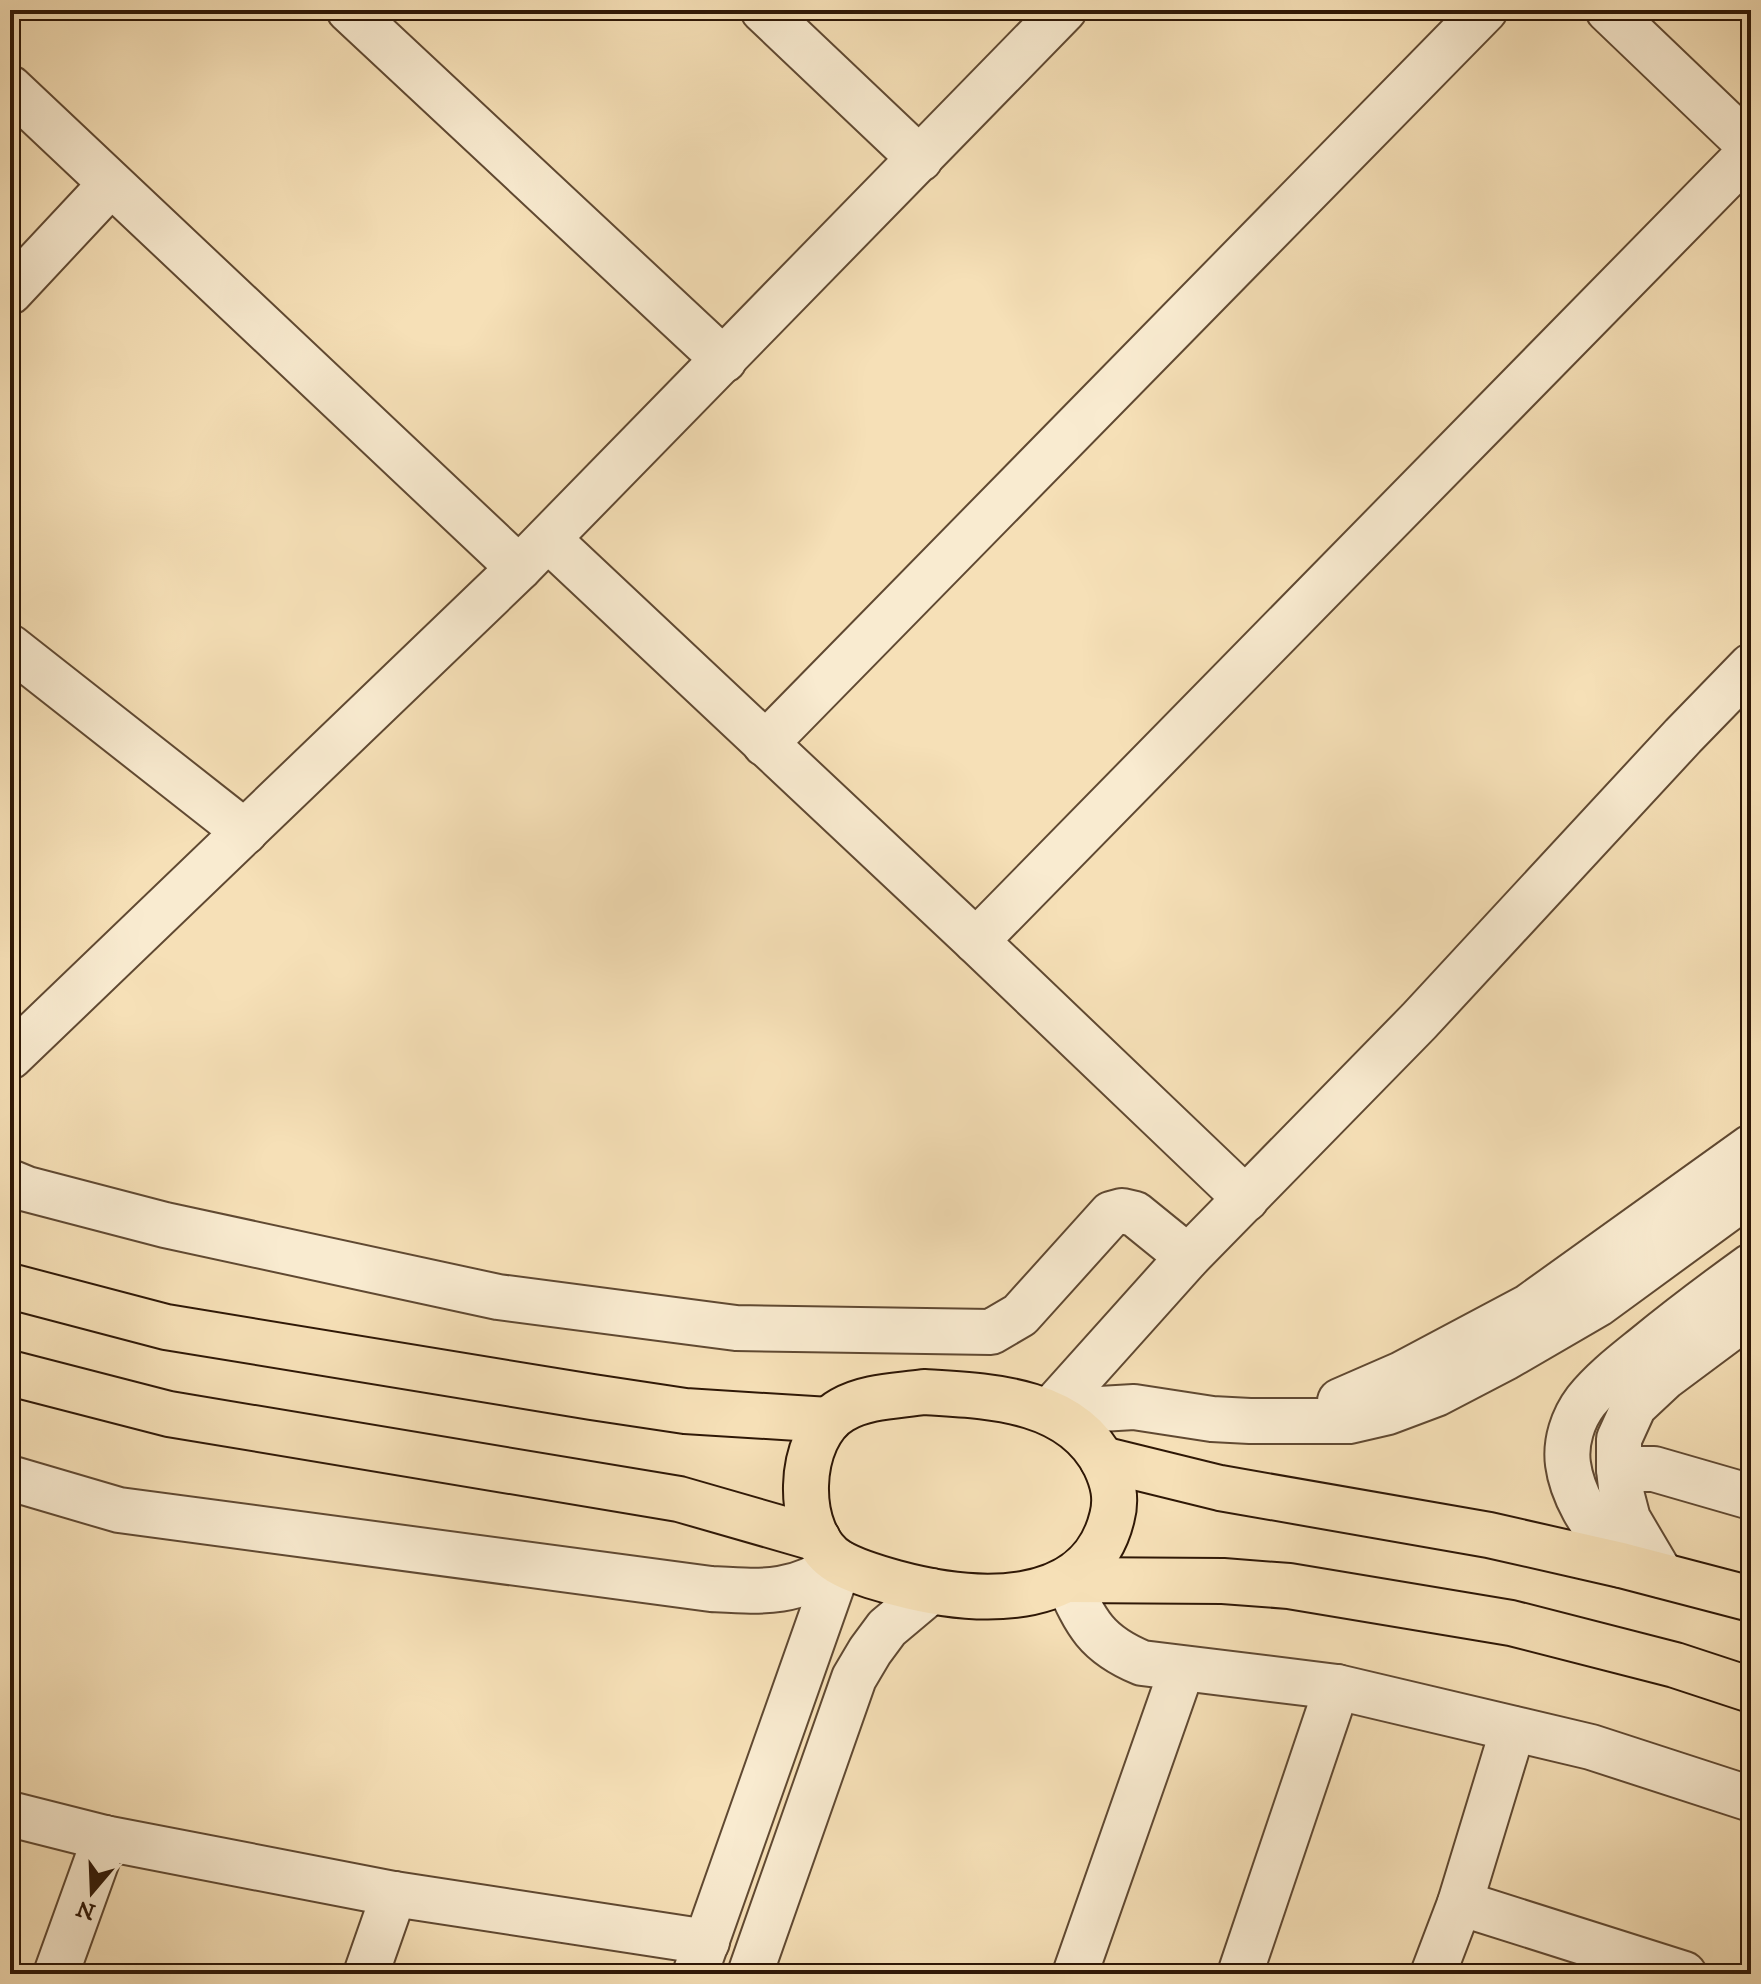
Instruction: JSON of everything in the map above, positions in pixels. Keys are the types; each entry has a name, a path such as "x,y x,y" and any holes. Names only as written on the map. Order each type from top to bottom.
{"main road":[{"path":"10,1286 166,1327 592,1397 685,1411 829,1420"},
{"path":"10,1373 169,1414 679,1499 829,1551 876,1577 931,1591 993,1597 1027,1594 1067,1580 1098,1551 1108,1535 1115,1491 1094,1447 1071,1424 1049,1412 1007,1399 924,1392 871,1399 842,1410 829,1420 817,1434 810,1454 806,1507 810,1523 829,1551"},
{"path":"1102,1459 1220,1488 1489,1535 1751,1599"},
{"path":"1067,1580 1223,1581 1289,1586 1511,1623 1675,1665 1751,1690"}],"street":[{"path":"349,10 724,360"},
{"path":"763,10 920,159"},
{"path":"10,1057 534,554 1064,10"},
{"path":"765,744 1485,10"},
{"path":"976,941 1751,149 1608,10"},
{"path":"10,88 111,184 534,554 765,744 1246,1199"},
{"path":"10,292 111,184"},
{"path":"10,647 245,832"},
{"path":"1049,1412 1188,1257 1419,1021 1751,666"},
{"path":"1297,1420 1402,1374 1528,1307 1751,1147"},
{"path":"10,1182 165,1225 498,1297 736,1328 991,1332 1020,1315 1111,1214 1122,1211 1135,1214 1188,1257"},
{"path":"1049,1412 1134,1407 1212,1419 1349,1421 1388,1412 1436,1394 1598,1304 1751,1192"},
{"path":"1641,1570 1584,1511 1568,1465 1573,1423 1585,1402 1610,1376 1751,1266"},
{"path":"1641,1570 1622,1496 1619,1439 1634,1406 1665,1377 1751,1313"},
{"path":"1619,1469 1654,1469 1751,1497"},
{"path":"10,1478 119,1510 711,1589 771,1592 800,1584 823,1575 829,1551"},
{"path":"10,1814 105,1838 701,1958 829,1551"},
{"path":"1067,1580 1081,1611 1098,1636 1119,1653 1142,1663 1337,1687 1591,1747 1751,1799"},
{"path":"750,1974 854,1678 887,1628 931,1591"},
{"path":"1075,1974 1182,1669"},
{"path":"1240,1974 1337,1687"},
{"path":"1433,1974 1460,1903 1513,1729"},
{"path":"56,1974 105,1838"},
{"path":"366,1974 394,1894"},
{"path":"1460,1903 1684,1974"}]}
